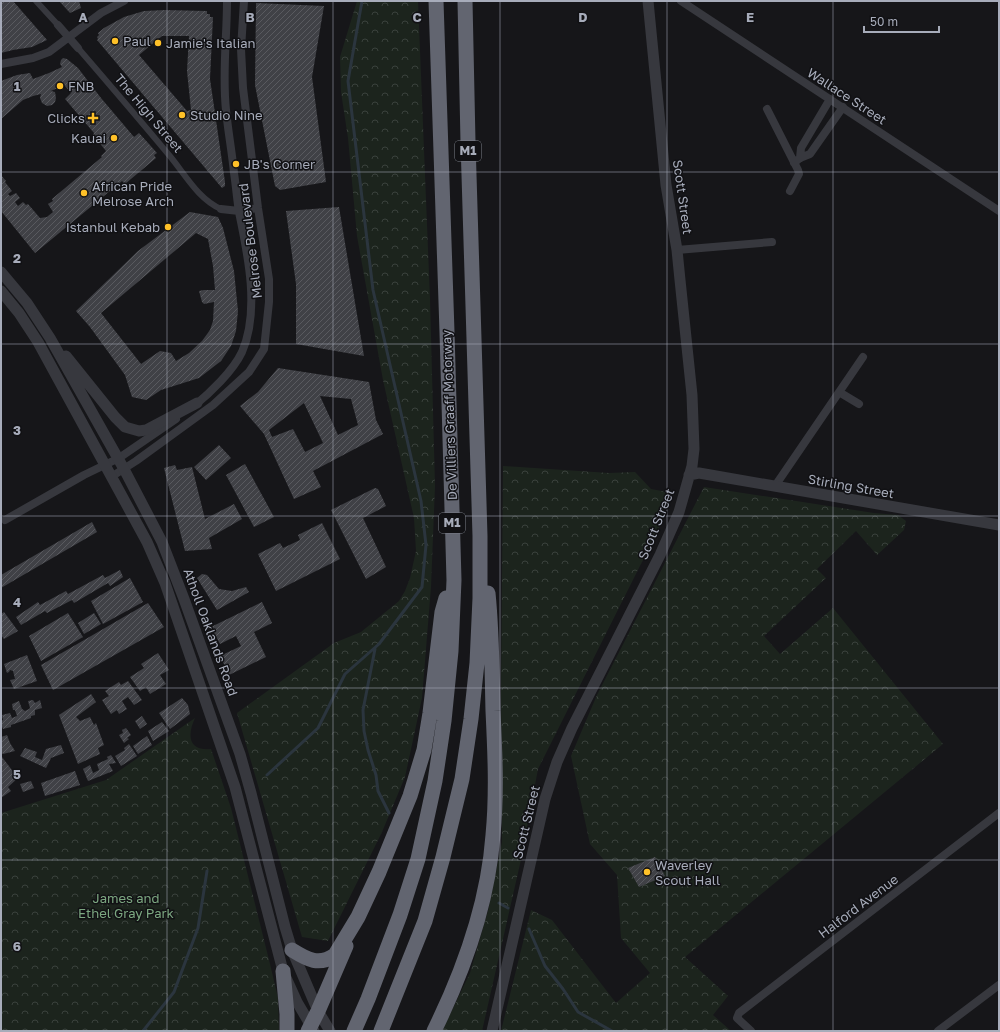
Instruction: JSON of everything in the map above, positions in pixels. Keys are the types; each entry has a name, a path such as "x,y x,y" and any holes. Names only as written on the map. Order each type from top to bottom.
{"highway":[{"name":"De Villiers Graaff Motorway","path":"354,1031 368,999 400,915 420,851 444,721 451,651 454,580 436,1"},
{"name":"M1","path":"381,1031 425,921 443,856 462,779 471,719 477,663 480,598 480,536 465,1"},
{"path":"434,1031 465,959 476,925 490,862 493,836 495,761 491,621 480,536"},
{"path":"311,1029 358,917 398,828 410,796 424,750 442,612 454,580"},
{"path":"292,950 311,960 320,961 330,958 341,947 358,917"},
{"path":"283,971 287,1031"}],"street":[{"name":"The High Street","path":"36,1 69,37 212,205 222,209 239,211 258,208"},
{"path":"1,64 33,58 52,50 102,13 124,1"},
{"name":"Melrose Boulevard","path":"5,520 84,475 119,458 197,403 218,384 242,353 249,328 252,311 252,299 245,238 239,211 226,110 224,86 227,1"},
{"name":"Melrose Boulevard","path":"111,477 213,406 249,372 264,349 269,302 269,279 258,208 243,88 241,49 244,1"},
{"name":"Scott Street","path":"492,1031 545,799 557,762 586,700 660,555 679,512 693,472 694,449 692,395 676,250 666,185 648,1"},
{"name":"Wallace Street","path":"682,1 999,211"},
{"path":"790,190 799,174 797,160 801,148 830,99"},
{"path":"797,160 810,154 843,107"},
{"path":"767,109 797,160"},
{"path":"676,250 772,242"},
{"name":"Atholl Oaklands Road","path":"1,272 27,303 50,338 119,458 162,542 223,707 251,793 292,950 318,1012 329,1030"},
{"name":"Atholl Oaklands Road","path":"1,291 38,342 147,542 160,571 235,787 283,971 290,990 311,1029"},
{"path":"50,338 126,427 139,431 146,430 197,403"},
{"path":"775,486 863,357"},
{"path":"839,392 859,404"},
{"name":"Stirling Street","path":"693,472 999,525"},
{"name":"Halford Avenue","path":"751,1031 737,1018 737,1015 999,813"},
{"path":"938,1031 999,985"}],"green space":[{"path":"357,1 418,1 430,299 435,486 431,587 422,698 405,777 382,832 328,941 302,937 237,713 334,643 361,632 399,601 410,578 416,551 414,518 383,380 357,236 348,138 341,92 340,57"},
{"path":"503,466 609,473 635,472 651,489 667,492 659,528 538,769 520,864 482,1031 442,1031 470,973 488,911 502,842 501,692"},
{"path":"704,487 874,513 898,515 906,521 904,530 877,555 856,531 817,569 826,578 764,636 780,654 833,608 943,744 685,957 728,996 713,1015 731,1031 501,1031 531,910 552,920 616,1003 650,973 621,938 617,875 590,844 571,756 597,695"},
{"name":"James and Ethel Gray Park","path":"195,718 192,724 190,736 191,741 194,745 203,749 211,749 231,808 278,998 279,1031 1,1031 1,813 106,780"}],"building":[{"path":"1,1 13,1 47,40 32,47 1,53"},
{"path":"59,1 79,1 81,8 70,13"},
{"path":"256,3 324,6 312,77 326,182 280,190 275,186 255,85"},
{"path":"144,11 207,11 207,14 210,14 210,17 213,17 210,79 225,182 225,186 222,188 97,40 99,35 98,33 104,28 124,17","holes":["162,36 189,36 187,71 191,110 187,111 139,55"]},
{"path":"63,58 67,59 78,68 134,137 139,133 157,153 154,155 156,158 125,184 122,181 35,253 1,211 1,175 12,191 8,194 10,196 16,193 20,198 15,202 18,206 23,202 26,205 28,204 40,218 47,217 53,212 48,204 53,201 52,199 102,157 101,156 106,151 93,135 94,133 65,99 71,93 64,85 51,91 55,92 56,98 52,105 47,106 42,103 40,98 41,94 33,96 23,100 1,119 1,81 17,75 30,73 33,79 62,67 60,64"},
{"path":"339,207 364,356 296,344 296,284 286,211"},
{"path":"190,212 218,217 223,228 234,271 238,311 236,331 231,346 221,361 199,378 161,390 146,400 132,397 125,375 90,327 76,311 138,251","holes":["196,233 208,239 213,266 215,290 199,291 204,304 214,302 213,321 210,330 202,341 189,353 176,361 171,353 160,351 141,364 101,313"]},
{"path":"278,368 369,382 376,420 383,434 313,471 321,487 294,499 264,434 240,406 258,392","holes":["320,396 351,399 358,425 338,435","304,403 323,443 305,452 293,429 272,437 269,430"]},
{"path":"219,445 231,458 206,480 194,467"},
{"path":"245,464 274,517 254,527 226,475"},
{"path":"175,465 177,470 192,467 205,519 234,504 242,519 209,538 212,549 185,551 164,468"},
{"path":"375,488 378,489 386,506 363,518 386,567 366,579 331,510"},
{"path":"92,522 97,532 1,588 1,575"},
{"path":"322,523 340,559 276,591 258,554 280,543 283,548 300,540 298,535"},
{"path":"120,570 123,577 110,586 108,583 74,603 72,600 47,613 45,611 21,625 16,617 38,602 40,605 66,591 68,594 103,575 105,578"},
{"path":"202,574 207,575 219,589 232,591 246,587 249,592 217,610 197,578"},
{"path":"130,578 143,602 103,624 91,601"},
{"path":"262,602 272,623 254,632 266,657 229,675 220,656 241,646 236,636 220,644 211,627"},
{"path":"148,603 164,627 53,690 41,665"},
{"path":"4,612 18,631 4,639 1,635 1,614"},
{"path":"68,613 83,637 41,661 29,636"},
{"path":"94,613 101,624 84,634 78,623"},
{"path":"158,653 169,670 160,675 166,684 150,694 146,687 140,691 130,677 144,668 141,664"},
{"path":"27,655 37,681 14,689 10,680 15,679 13,671 10,670 7,673 4,664"},
{"path":"128,681 142,700 134,705 128,697 122,701 127,709 119,714 117,710 111,714 102,700 109,696 105,691 119,682 121,685"},
{"path":"91,694 96,702 76,717 80,721 90,717 94,725 96,723 104,745 98,748 100,754 78,764 59,715"},
{"path":"182,698 188,705 190,714 170,729 159,713"},
{"path":"33,700 35,703 40,700 42,708 35,710 35,715 31,716 31,718 11,725 11,727 3,729 1,725 1,721 3,720 2,715 10,713 12,718 17,716 15,710 13,710 12,704 19,701 22,709 25,711 30,708 28,701"},
{"path":"142,716 147,724 140,729 135,721"},
{"path":"162,722 169,731 153,741 148,731"},
{"path":"126,728 131,735 124,743 119,735 123,733 122,730"},
{"path":"7,735 15,751 3,754 1,752 1,737"},
{"path":"147,736 152,745 138,754 133,746"},
{"path":"129,744 137,756 121,766 115,756 125,750 124,748"},
{"path":"61,745 64,753 51,758 46,768 20,756 25,748 37,752 35,757 42,760 46,749"},
{"path":"111,755 116,763 109,764 113,771 88,781 83,769 90,765 93,773 99,770 97,764 108,759 107,757"},
{"path":"2,757 18,778 8,787 11,791 1,798 1,758"},
{"path":"75,771 80,785 45,796 41,783"},
{"path":"31,781 34,788 23,792 20,784"},
{"name":"Waverley Scout Hall","path":"655,857 665,876 639,887 628,868"}],"waterway":[{"path":"267,775 318,728 345,674 379,644 422,587 426,545 421,501 373,290 348,81 362,1"},
{"path":"375,649 363,710 364,731 376,775 378,791 389,813"},
{"path":"143,1031 174,992 198,928 207,871"},
{"path":"499,903 508,908"},
{"path":"529,929 545,966 563,989 578,1012 612,1031"}],"place":[{"name":"Paul","path":"115,41"},
{"name":"Jamie's Italian","path":"158,43"},
{"name":"FNB","path":"60,86"},
{"name":"Studio Nine","path":"182,115"},
{"name":"Clicks","path":"93,118"},
{"name":"Kauai","path":"114,138"},
{"name":"JB's Corner","path":"236,164"},
{"name":"African Pride Melrose Arch","path":"84,193"},
{"name":"Istanbul Kebab","path":"168,227"},
{"name":"Waverley Scout Hall","path":"647,872"}]}
